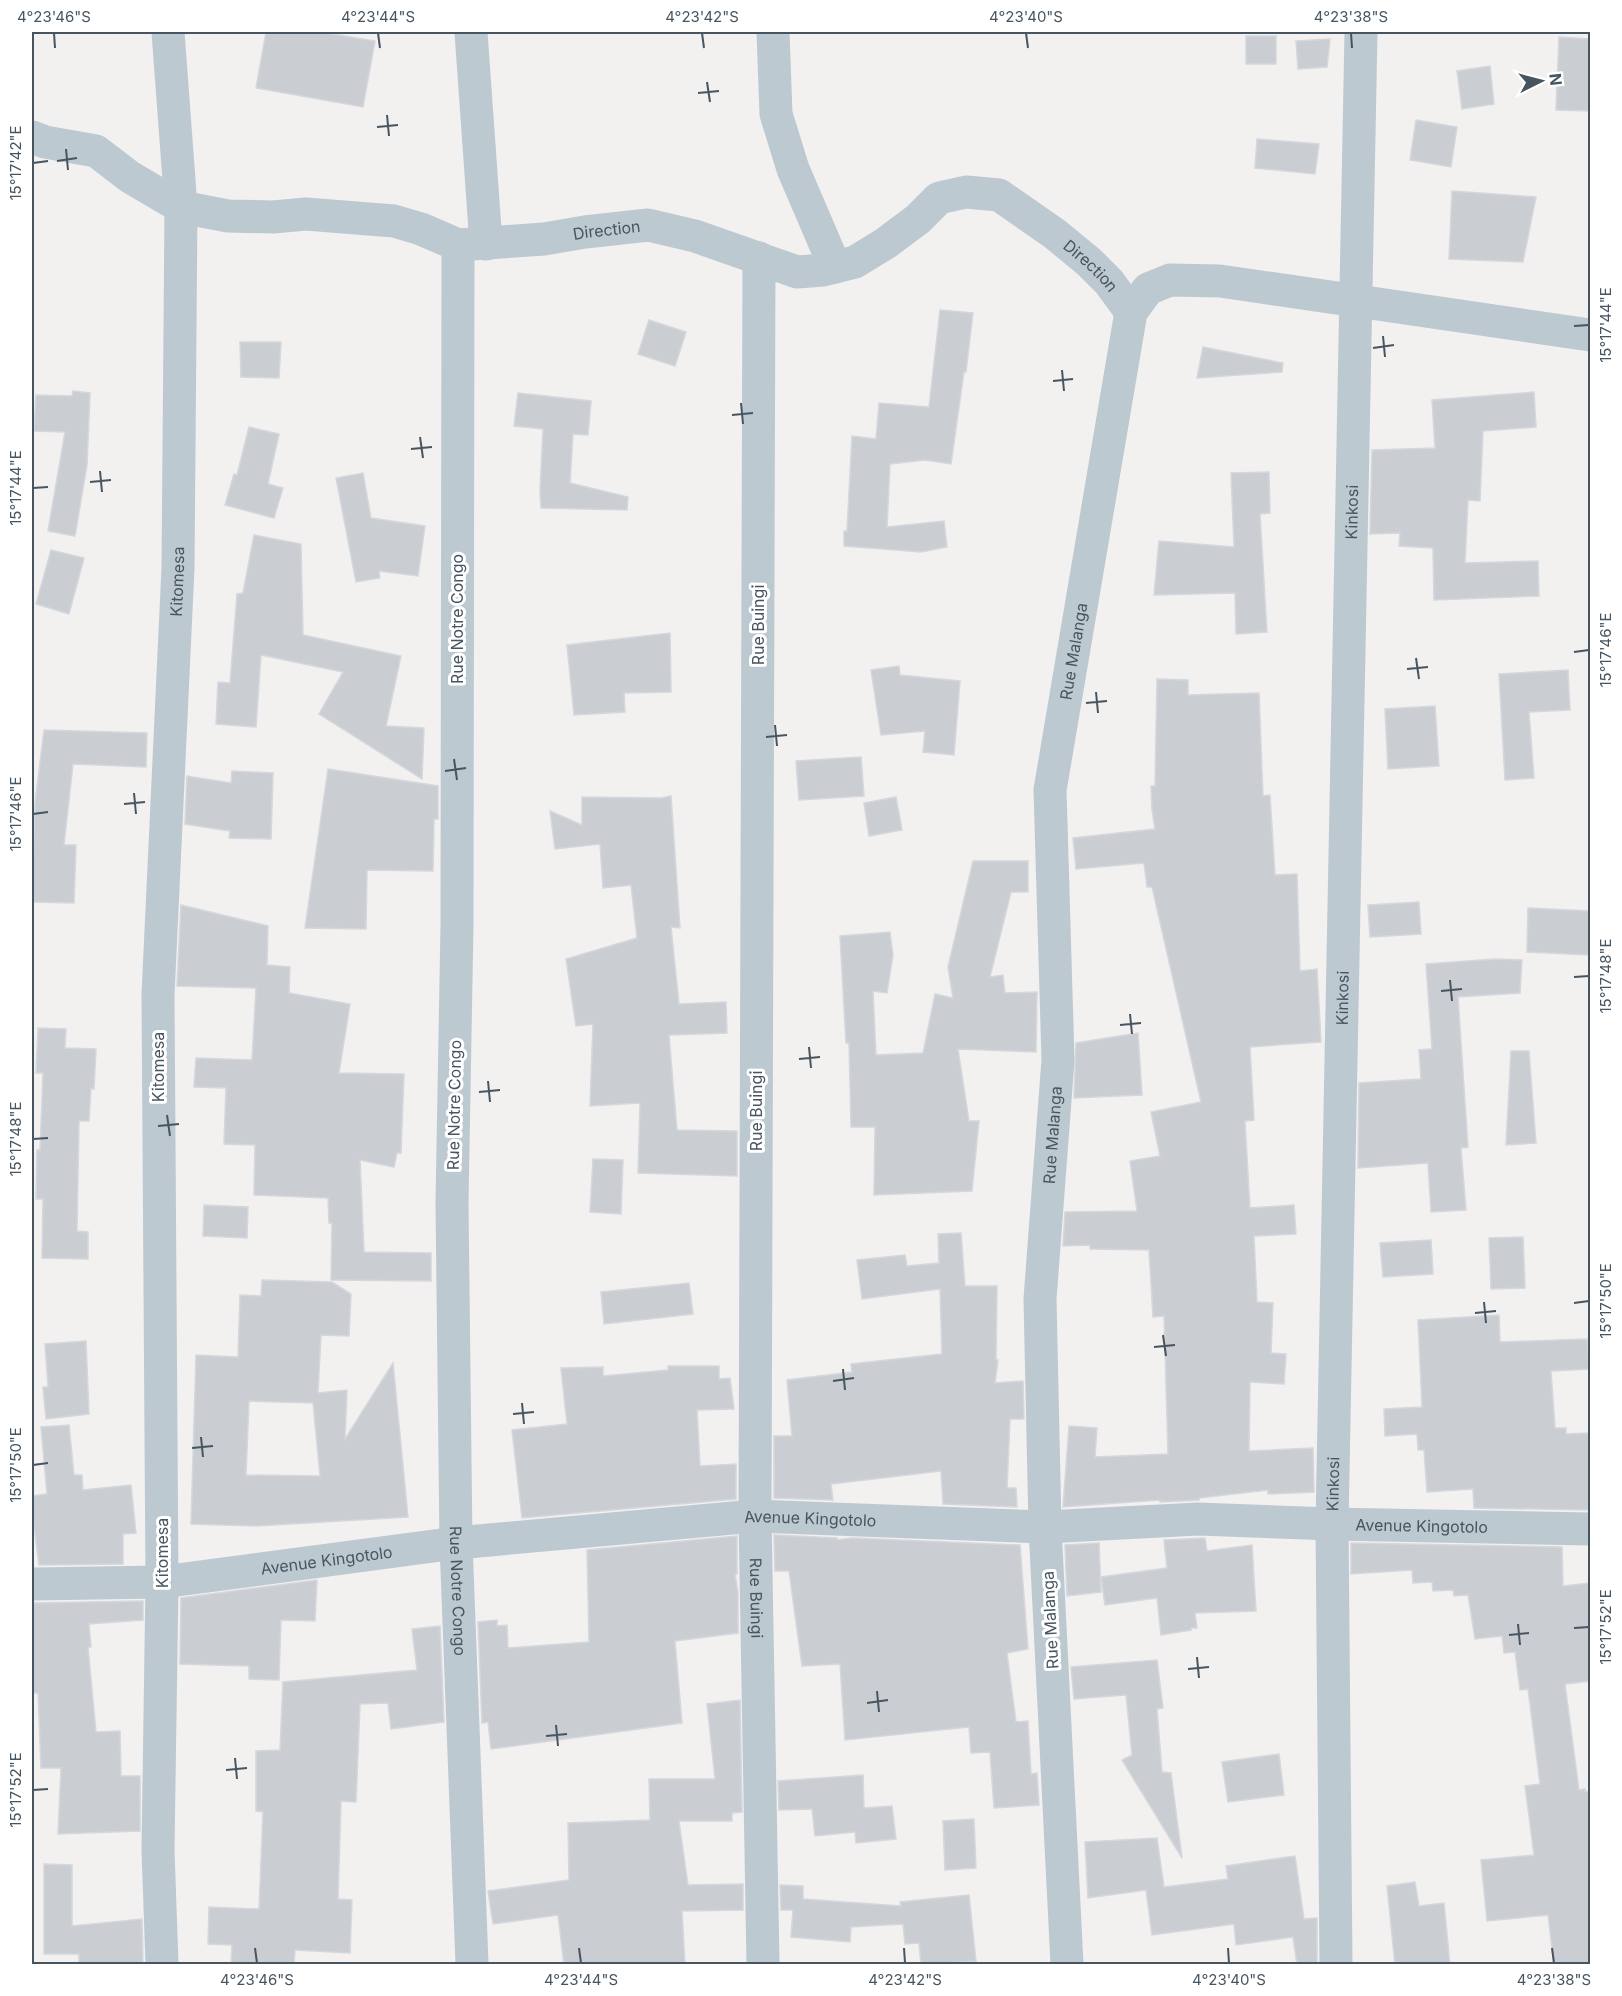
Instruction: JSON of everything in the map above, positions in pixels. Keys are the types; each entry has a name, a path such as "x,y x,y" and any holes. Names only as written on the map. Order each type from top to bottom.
{"street":[{"name":"Kitomesa","path":"162,1965 158,1850 162,1582 158,995 178,568 181,207 168,32"},
{"name":"Rue Notre Congo","path":"471,32 472,245 452,1203 456,1543 472,1965"},
{"path":"773,32 776,114 793,169 835,267"},
{"name":"Kinkosi","path":"1336,1965 1332,1524 1361,32"},
{"name":"Direction","path":"32,137 45,142 96,151 130,177 181,207 228,216 273,217 306,214 394,220 472,245 544,239 648,225 695,236 797,272 855,262 918,219 939,198 966,192 999,195 1055,234 1089,262 1109,282 1131,312"},
{"name":"Rue Buingi","path":"759,258 755,1516 763,1965"},
{"path":"1131,312 1148,289 1170,280 1220,281 1590,335"},
{"name":"Rue Malanga","path":"1067,1965 1046,1527 1040,1299 1058,1060 1050,790 1131,312"},
{"name":"Avenue Kingotolo","path":"32,1584 162,1582 456,1543 755,1516 1046,1527 1198,1519 1590,1529"}],"building":[{"path":"266,32 321,32 375,41 363,107 256,88"},
{"path":"1246,36 1276,36 1276,64 1246,64"},
{"path":"1559,37 1590,39 1590,111 1556,110"},
{"path":"1330,39 1327,67 1298,69 1296,41"},
{"path":"1490,66 1494,104 1462,109 1457,71"},
{"path":"1416,120 1457,127 1451,167 1410,160"},
{"path":"1257,139 1319,144 1315,174 1255,168"},
{"path":"1452,191 1536,197 1523,262 1449,259"},
{"path":"940,310 973,313 951,464 925,460 890,464 887,527 944,521 947,547 921,552 844,546 844,531 847,531 852,436 876,439 879,403 929,407"},
{"path":"649,320 686,332 675,366 638,354"},
{"path":"240,342 281,342 279,378 241,377"},
{"path":"1203,347 1283,363 1282,372 1197,378"},
{"path":"73,391 90,393 87,465 75,536 48,531 65,432 34,431 36,395 72,396"},
{"path":"1534,392 1536,427 1483,431 1480,501 1468,500 1465,563 1538,561 1539,596 1434,600 1433,548 1399,546 1400,533 1370,534 1372,450 1435,448 1432,400"},
{"path":"518,393 591,401 588,435 573,434 570,483 628,497 627,510 541,508 543,429 514,426"},
{"path":"249,427 279,434 268,484 283,488 274,518 225,505 234,474 237,475"},
{"path":"1269,472 1270,513 1260,514 1267,632 1236,634 1235,593 1154,595 1159,541 1234,547 1231,473"},
{"path":"363,473 371,518 425,526 418,576 379,571 380,578 356,582 336,478"},
{"path":"254,535 301,544 303,635 401,656 386,726 424,728 422,779 319,714 343,672 261,655 256,727 216,724 218,682 230,683 237,594 243,593"},
{"path":"51,550 84,558 69,614 36,604"},
{"path":"670,633 671,692 624,693 625,712 574,715 567,645"},
{"path":"899,666 900,675 960,681 954,755 923,752 925,731 881,735 871,670"},
{"path":"1568,670 1570,710 1529,712 1534,778 1505,780 1499,674"},
{"path":"1157,679 1188,680 1188,695 1259,693 1263,796 1270,795 1275,875 1297,874 1300,971 1317,969 1321,1042 1250,1047 1254,1120 1245,1121 1250,1208 1294,1205 1296,1234 1254,1236 1257,1302 1273,1303 1271,1353 1286,1354 1284,1384 1250,1382 1249,1451 1313,1448 1314,1492 1268,1494 1268,1490 1199,1498 1199,1500 1160,1502 1160,1500 1063,1507 1069,1426 1097,1428 1095,1457 1168,1454 1164,1316 1153,1317 1149,1250 1090,1249 1090,1245 1063,1246 1065,1212 1137,1211 1130,1161 1160,1156 1151,1112 1201,1102 1152,887 1147,887 1144,863 1076,869 1073,838 1155,829 1151,786 1155,786"},
{"path":"1435,706 1439,766 1388,769 1385,709"},
{"path":"44,730 147,733 146,767 73,764 64,845 76,845 74,903 32,902 35,803"},
{"path":"861,757 864,796 799,800 796,761"},
{"path":"328,769 438,786 438,819 434,819 433,871 367,870 366,929 305,928"},
{"path":"232,771 273,773 271,839 229,838 230,831 185,824 187,776 231,783"},
{"path":"671,796 680,928 671,927 679,1004 726,1002 727,1033 669,1035 677,1130 737,1131 737,1176 638,1173 640,1103 590,1106 593,1024 576,1026 566,959 637,938 631,885 603,888 600,844 555,849 550,811 582,825 582,797 661,798"},
{"path":"896,797 902,830 869,836 864,803"},
{"path":"973,861 1028,861 1028,892 1011,892 990,977 1003,975 1005,993 1037,992 1036,1052 958,1049 969,1121 979,1121 972,1191 874,1195 875,1127 851,1127 849,1043 846,1043 840,936 890,932 893,955 887,993 873,991 876,1055 923,1053 935,994 953,998 948,967"},
{"path":"1419,902 1421,934 1370,937 1368,905"},
{"path":"181,905 268,926 267,965 290,967 289,993 350,1004 339,1073 404,1074 401,1153 397,1153 394,1167 360,1160 364,1252 431,1253 431,1281 331,1280 332,1223 329,1223 328,1198 254,1195 255,1145 224,1144 226,1088 194,1087 196,1058 252,1060 256,988 177,986"},
{"path":"1528,908 1590,911 1590,955 1527,952"},
{"path":"1496,959 1522,960 1520,993 1458,997 1468,1147 1461,1148 1466,1210 1431,1212 1428,1163 1358,1168 1359,1083 1421,1079 1419,1050 1432,1049 1426,964"},
{"path":"38,1028 66,1029 65,1048 96,1049 94,1089 91,1088 89,1121 79,1121 77,1231 88,1232 88,1259 42,1258 43,1199 36,1199 43,1073 36,1073"},
{"path":"1138,1033 1142,1095 1074,1098 1076,1043"},
{"path":"1511,1051 1529,1051 1536,1143 1506,1145"},
{"path":"593,1159 623,1160 621,1214 590,1212"},
{"path":"204,1205 248,1207 247,1238 203,1236"},
{"path":"961,1233 965,1286 997,1286 996,1360 998,1360 995,1383 1023,1381 1024,1419 1010,1419 1007,1488 1016,1488 1017,1507 943,1504 941,1471 831,1484 833,1500 774,1498 774,1436 792,1436 787,1380 852,1372 851,1364 942,1354 940,1289 862,1299 857,1260 905,1255 907,1266 939,1263 938,1234"},
{"path":"1523,1237 1525,1288 1491,1289 1489,1238"},
{"path":"1431,1240 1433,1274 1383,1277 1380,1243"},
{"path":"262,1280 332,1282 351,1294 349,1336 321,1335 318,1393 347,1390 345,1439 393,1363 408,1517 256,1526 191,1524 196,1355 238,1357 240,1295 261,1296","holes":["249,1401 313,1403 320,1476 246,1475"]},
{"path":"689,1283 693,1314 604,1324 601,1292"},
{"path":"1499,1315 1500,1342 1587,1339 1589,1369 1551,1371 1555,1428 1566,1428 1566,1434 1590,1433 1590,1510 1474,1508 1473,1489 1427,1492 1424,1450 1418,1450 1417,1434 1385,1436 1384,1409 1422,1407 1418,1320"},
{"path":"86,1341 89,1414 46,1419 43,1387 48,1387 45,1344"},
{"path":"668,1366 719,1366 719,1379 730,1378 734,1409 697,1410 700,1466 736,1464 736,1499 522,1518 512,1430 567,1424 561,1368 603,1367 603,1376 668,1370"},
{"path":"69,1425 74,1475 82,1475 83,1490 131,1485 136,1533 123,1534 123,1564 39,1565 32,1496 47,1494 41,1427"},
{"path":"774,1535 837,1538 837,1540 852,1538 1020,1545 1028,1649 1007,1653 1016,1722 1028,1721 1031,1774 1037,1773 1039,1805 994,1808 990,1752 971,1753 969,1727 845,1740 840,1664 802,1666 789,1571 775,1571"},
{"path":"737,1536 737,1574 735,1574 738,1592 738,1633 675,1641 682,1723 491,1749 488,1722 482,1723 478,1622 497,1620 497,1626 507,1625 508,1648 589,1642 587,1550"},
{"path":"1205,1538 1207,1551 1252,1545 1256,1611 1195,1613 1197,1628 1161,1635 1157,1598 1105,1605 1101,1577 1167,1568 1164,1540"},
{"path":"1099,1543 1101,1592 1067,1596 1065,1545"},
{"path":"1351,1543 1562,1547 1563,1586 1590,1583 1590,1681 1565,1684 1579,1790 1585,1789 1590,1792 1590,1965 1554,1965 1548,1915 1487,1921 1481,1860 1534,1855 1525,1786 1540,1784 1528,1689 1520,1690 1515,1652 1504,1653 1502,1636 1475,1639 1468,1595 1454,1596 1453,1590 1433,1591 1432,1582 1413,1583 1412,1570 1351,1574"},
{"path":"317,1580 315,1621 281,1620 279,1680 249,1679 249,1666 180,1664 181,1598"},
{"path":"143,1601 143,1620 89,1624 91,1647 88,1647 96,1732 120,1731 121,1776 140,1776 140,1831 58,1834 61,1768 41,1768 38,1693 32,1693 32,1603"},
{"path":"440,1626 444,1722 391,1729 388,1703 360,1704 356,1802 341,1801 338,1899 352,1900 350,1953 295,1950 294,1965 231,1965 232,1945 208,1944 209,1907 259,1909 263,1812 256,1811 256,1751 280,1750 283,1682 417,1670 412,1629"},
{"path":"1157,1660 1163,1708 1157,1709 1162,1772 1171,1773 1182,1858 1122,1760 1132,1755 1126,1695 1074,1699 1071,1667"},
{"path":"740,1700 742,1812 732,1813 732,1821 679,1821 688,1885 743,1884 743,1910 682,1911 685,1965 564,1965 558,1915 493,1924 488,1891 569,1880 568,1823 650,1820 649,1779 715,1779 707,1704"},
{"path":"1279,1754 1284,1795 1228,1802 1222,1762"},
{"path":"863,1775 864,1808 892,1806 896,1839 856,1843 855,1832 815,1836 812,1809 779,1810 778,1781"},
{"path":"974,1819 976,1868 945,1870 943,1821"},
{"path":"1157,1838 1164,1887 1228,1879 1226,1866 1295,1856 1304,1919 1317,1918 1317,1965 1297,1965 1293,1937 1236,1945 1234,1924 1152,1935 1146,1890 1088,1898 1085,1842"},
{"path":"44,1864 72,1865 72,1926 142,1919 143,1965 79,1965 79,1954 44,1954"},
{"path":"1415,1882 1419,1906 1444,1903 1450,1965 1395,1965 1387,1886"},
{"path":"780,1885 803,1886 803,1899 901,1906 900,1902 969,1895 976,1961 921,1965 919,1943 905,1944 903,1924 851,1927 850,1942 791,1937 793,1910 781,1910"}]}
